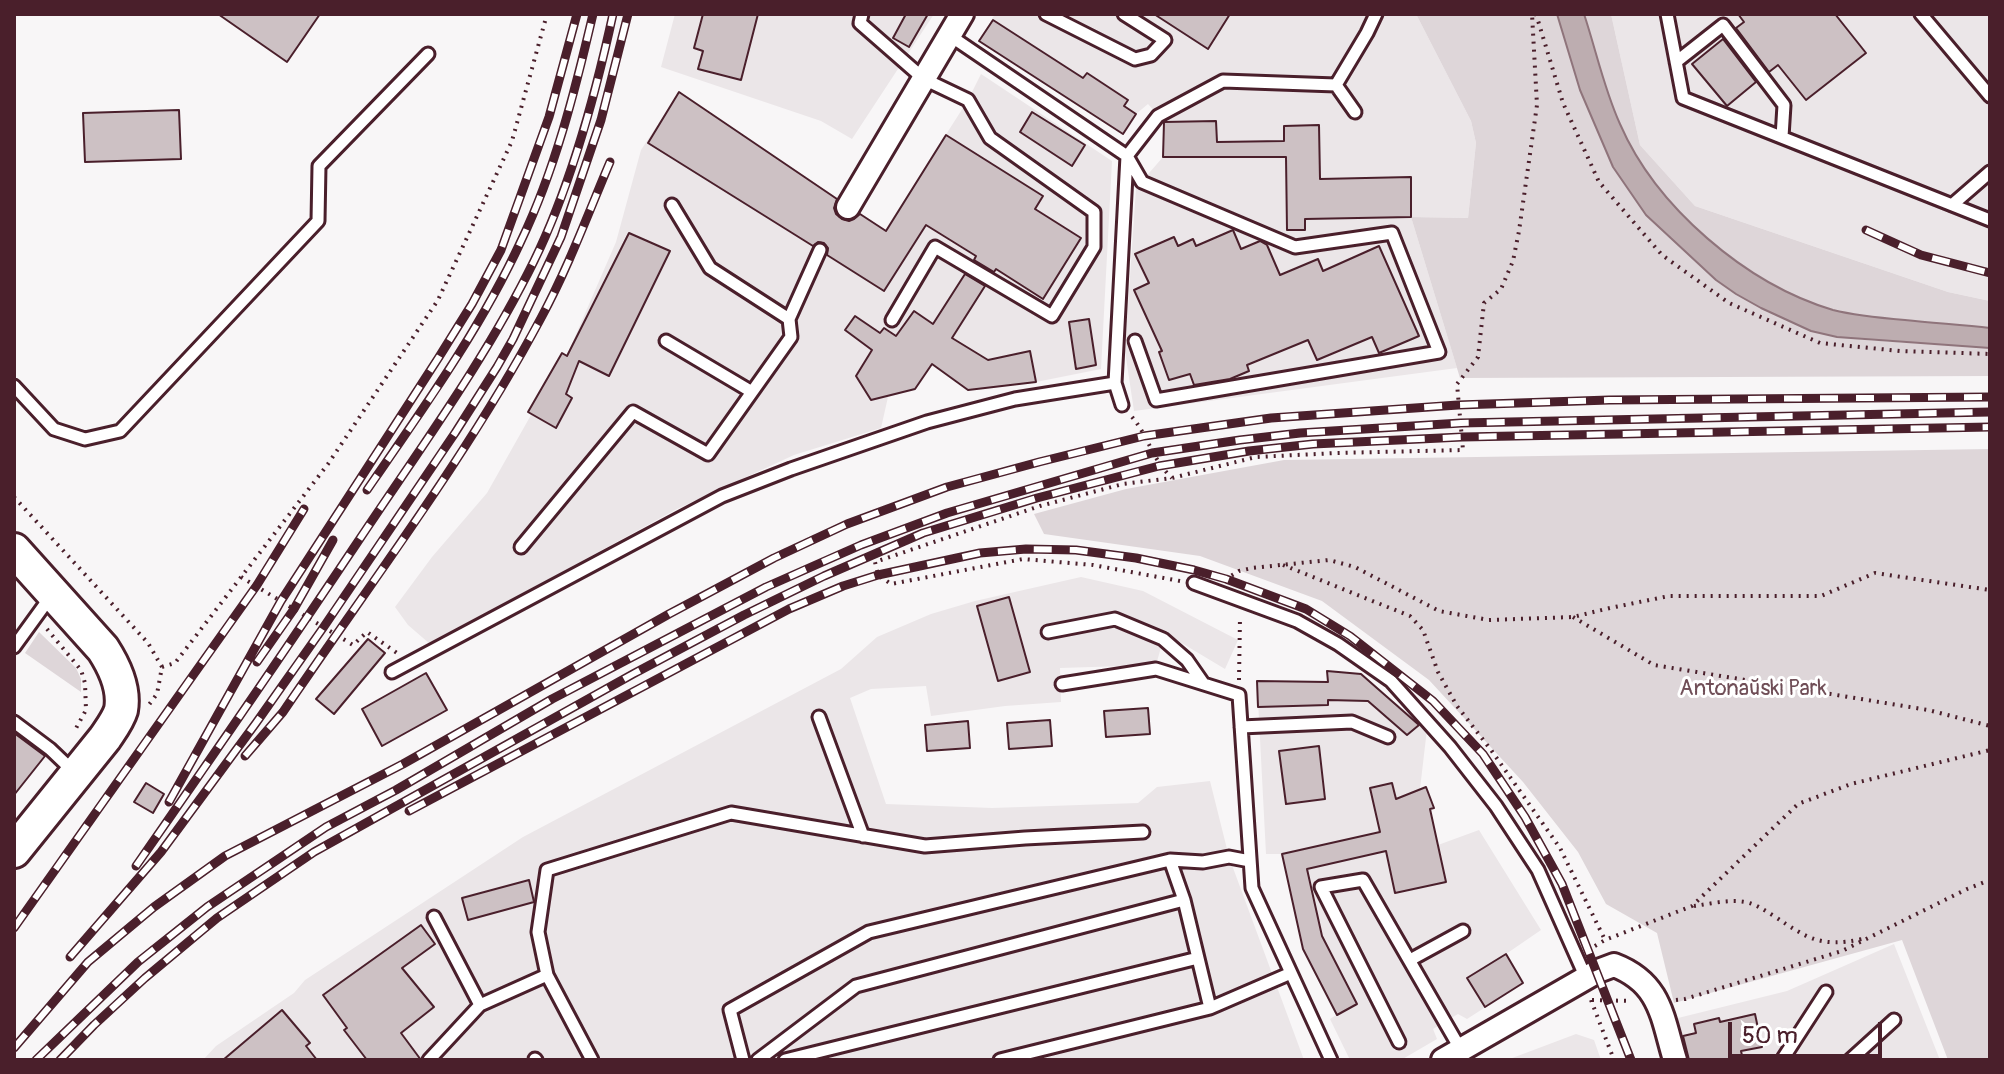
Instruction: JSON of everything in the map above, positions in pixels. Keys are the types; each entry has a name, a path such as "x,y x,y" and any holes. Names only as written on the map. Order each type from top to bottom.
{"main road":[{"path":"14,550 45,604 90,632 114,666 121,693 121,708 105,738 67,766 14,851"}],"street":[{"path":"848,207 962,14"},
{"path":"1452,1055 1614,965 1648,986 1658,1002 1675,1060"}],"lane":[{"path":"862,14 860,23 924,79 968,100 990,138 1094,212 1094,247 1052,316 935,247 892,320"},
{"path":"1046,14 1135,59 1151,55 1165,40 1124,14"},
{"path":"1336,85 1376,14"},
{"path":"1667,14 1683,98 1990,220"},
{"path":"1921,14 1990,96"},
{"path":"1676,62 1723,25 1784,105 1782,137"},
{"path":"949,35 1127,156 1142,182 1295,247 1392,233 1439,352 1156,400 1135,341"},
{"path":"14,386 54,429 85,439 120,431 318,221 319,166 428,54"},
{"path":"1122,405 1115,383 1127,156 1158,116 1223,81 1336,85"},
{"path":"1336,85 1355,112"},
{"path":"1952,205 1990,172"},
{"path":"672,205 710,268 789,319"},
{"path":"521,547 633,412 708,454 791,337 789,319 820,250"},
{"path":"666,341 752,392"},
{"path":"392,672 722,496 777,474 927,422 1015,399 1115,383"},
{"path":"1194,583 1297,621 1338,644 1391,681 1450,747 1496,806 1538,870 1586,978"},
{"path":"14,647 45,604"},
{"path":"1048,632 1115,619 1163,639 1187,660 1203,683"},
{"path":"1062,684 1156,669 1239,695 1252,888 1331,1060"},
{"path":"819,717 863,836"},
{"path":"14,722 67,766"},
{"path":"1241,727 1352,722 1388,737"},
{"path":"592,1060 547,975 538,932 547,870 731,813 925,846 1143,832"},
{"path":"743,1060 730,1010 869,932 1170,860 1203,862 1229,857 1250,861"},
{"path":"1170,860 1184,900 1210,1008"},
{"path":"1399,1042 1321,887 1363,880 1410,960 1452,1055"},
{"path":"758,1060 856,986 1184,900"},
{"path":"434,917 480,1005"},
{"path":"1410,960 1463,931"},
{"path":"785,1060 1198,958"},
{"path":"1000,1060 1210,1008 1291,973"},
{"path":"429,1060 480,1005 547,975"},
{"path":"1782,1060 1826,992"},
{"path":"1850,1060 1894,1020"}],"path":[{"path":"162,667 175,663 328,464 438,300 512,141 547,14"},
{"path":"1534,14 1563,103 1599,182 1662,255 1729,303 1820,343 1900,351 1990,354"},
{"path":"1194,583 1093,565 1023,559 891,584 878,575 875,562 1040,506 1123,484 1172,478 1256,457 1463,450 1457,384 1478,357 1484,303 1501,289 1513,261 1519,231 1537,105 1534,14"},
{"path":"1122,405 1140,427 1159,466 1172,478"},
{"path":"1239,695 1240,599 1226,579 1239,571 1280,564 1329,560 1355,567 1439,611 1489,620 1573,617 1669,596 1821,596 1875,573 1990,590"},
{"path":"1280,564 1410,616 1423,630 1438,672 1457,706 1560,848 1605,940 1692,906 1726,901 1759,907 1803,936 1822,943 1868,938"},
{"path":"240,577 353,645 367,632 409,661"},
{"path":"45,604 85,683 86,710 66,747 67,766"},
{"path":"1573,617 1654,665 1928,710 1990,726"},
{"path":"1692,906 1798,804 1851,784 1990,750"},
{"path":"1614,1060 1591,1000 1658,1002 1685,999 1842,951 1990,880"}],"shaded area":[{"path":"675,14 934,14 852,139 821,121 661,67"},
{"path":"995,14 1416,14 1471,121 1476,143 1468,218 1411,217 1457,368 1134,411 1125,351 1136,188 1163,157 1164,122 1148,104 1136,114 1123,134 979,41"},
{"path":"1557,14 1584,14 1609,97 1636,155 1680,212 1737,262 1800,298 1833,310 1878,318 1990,328 1990,348 1837,337 1811,331 1761,308 1716,280 1646,215 1613,167 1580,90"},
{"path":"1611,14 1990,14 1990,301 1948,292 1695,206 1640,145"},
{"path":"981,74 1112,161 1101,369 1036,382 968,390 933,364 919,382 894,367 890,374 902,393 888,397 881,428 794,455 677,509 430,644 408,625 395,607 432,557 487,493 562,353 567,355 616,242 641,150 679,92 885,230 968,100"},
{"path":"1081,577 1143,591 1238,640 1225,669 1165,633 1156,665 1060,668 1061,702 931,716 926,686 871,689 850,698 886,804 992,808 1138,803 1157,787 1210,781 1229,857 1304,1060 203,1060 216,1046 294,993 305,980 523,837 841,669 877,637 931,614 975,601"},
{"path":"1327,671 1361,674 1427,729 1420,789 1396,799 1438,845 1479,830 1541,930 1506,954 1523,983 1467,1019 1458,1014 1433,1029 1437,1039 1401,1060 1350,1060 1330,1019 1336,1015 1303,949 1282,854 1266,854 1257,681 1327,682"},
{"path":"1894,944 1940,1060 1682,1060 1674,1019 1787,991"},
{"path":"1576,1034 1594,1040 1601,1060 1507,1060"}],"green space":[{"path":"1416,14 1557,14 1580,90 1613,167 1699,265 1716,280 1761,308 1811,331 1865,340 1990,348 1990,376 1460,378 1411,217 1468,218 1476,143 1471,121"},
{"path":"1584,14 1611,14 1640,145 1695,206 1948,292 1990,301 1990,328 1833,310 1782,289 1732,257 1686,219 1641,164 1609,97"},
{"name":"Antonaŭski Park","path":"1990,449 1990,1060 1948,1060 1902,940 1674,1003 1657,933 1606,904 1578,852 1523,782 1429,680 1322,601 1200,556 1044,534 1034,514 1126,489 1284,460"},
{"path":"39,632 76,668 81,679 81,692 25,653"}],"building":[{"path":"218,14 320,14 287,62"},
{"path":"703,14 758,14 741,80 698,69 703,51 694,48"},
{"path":"906,14 928,14 909,47 893,38"},
{"path":"1154,14 1230,14 1208,49"},
{"path":"1738,14 1835,14 1866,53 1806,100 1778,65 1769,72 1736,28 1744,22"},
{"path":"993,20 1083,78 1087,73 1128,100 1124,106 1136,114 1123,134 979,41"},
{"path":"1723,39 1756,82 1727,106 1692,64"},
{"path":"679,92 837,199 834,208 842,219 849,221 860,214 886,231 946,135 1043,196 1035,209 1081,238 1043,299 996,269 994,272 974,260 976,256 926,225 884,291 827,255 828,248 824,243 818,242 813,246 648,143"},
{"path":"179,110 181,159 85,162 83,113"},
{"path":"1032,112 1085,145 1072,166 1020,132"},
{"path":"1216,121 1217,142 1284,141 1284,126 1319,125 1320,179 1411,177 1411,217 1305,219 1305,230 1287,230 1286,157 1163,157 1164,122"},
{"path":"1233,230 1241,249 1260,241 1267,245 1280,275 1318,259 1323,271 1379,246 1419,336 1379,353 1372,337 1317,360 1308,340 1247,365 1249,371 1230,379 1194,385 1190,374 1169,380 1159,352 1162,351 1134,290 1149,283 1135,254 1174,237 1178,246 1193,239 1196,246"},
{"path":"629,233 670,251 609,376 579,361 566,394 572,398 556,428 528,412 562,353 567,356"},
{"path":"965,274 985,286 952,338 988,360 1030,351 1036,382 968,390 932,364 915,389 871,400 856,376 872,350 845,330 855,316 880,333 884,328 896,336 914,311 933,324"},
{"path":"1089,319 1096,365 1076,369 1069,322"},
{"path":"1009,597 1030,672 998,681 977,606"},
{"path":"368,639 385,653 334,714 316,699"},
{"path":"1327,671 1361,674 1419,725 1407,735 1368,701 1328,700 1328,705 1258,707 1257,681 1328,682"},
{"path":"426,673 447,710 382,746 362,709"},
{"path":"1148,708 1150,734 1106,737 1104,711"},
{"path":"1050,720 1052,746 1009,749 1007,723"},
{"path":"968,721 970,748 927,751 925,725"},
{"path":"14,733 45,756 14,795"},
{"path":"1319,746 1325,799 1286,804 1279,751"},
{"path":"146,783 164,794 153,813 134,802"},
{"path":"1392,783 1396,799 1426,787 1434,808 1430,809 1446,882 1395,893 1386,851 1307,869 1322,936 1357,1004 1337,1015 1303,949 1282,854 1380,832 1370,788"},
{"path":"529,880 534,902 468,920 462,898"},
{"path":"421,925 435,944 402,968 434,1007 401,1033 421,1060 367,1060 323,995"},
{"path":"1506,954 1523,983 1485,1007 1467,978"},
{"path":"282,1010 310,1043 306,1046 317,1060 223,1060"},
{"path":"1755,1014 1762,1047 1741,1051 1743,1060 1689,1060 1683,1036 1696,1033 1694,1024"}],"railway":[{"path":"169,802 281,601 439,357 501,250 549,117 577,14"},
{"path":"367,490 469,338 521,241 554,158 593,14"},
{"path":"136,866 429,436 495,333 534,261 571,171 613,14"},
{"path":"70,957 161,852 256,723 497,367 561,237 601,120 628,14"},
{"path":"245,756 283,712 482,420 551,299 610,162"},
{"path":"1866,230 1921,255 1990,273"},
{"path":"14,1048 88,962 154,907 225,856 403,764 774,558 847,524 947,487 1144,436 1271,418 1458,405 1609,400 1990,397"},
{"path":"36,1060 138,962 207,907 326,827 552,699 766,587 861,545 947,513 1152,453 1300,433 1461,423 1990,412"},
{"path":"60,1060 145,978 217,918 314,852 744,615 923,533 1037,498 1159,466 1313,444 1462,437 1990,427"},
{"path":"14,928 257,585 304,509"},
{"path":"257,662 294,609 333,540"},
{"path":"409,811 789,609 843,586 878,575 980,553 1026,549 1076,550 1136,558 1226,579 1306,609 1350,636 1433,701 1483,754 1525,817 1562,884 1631,1060"}]}
